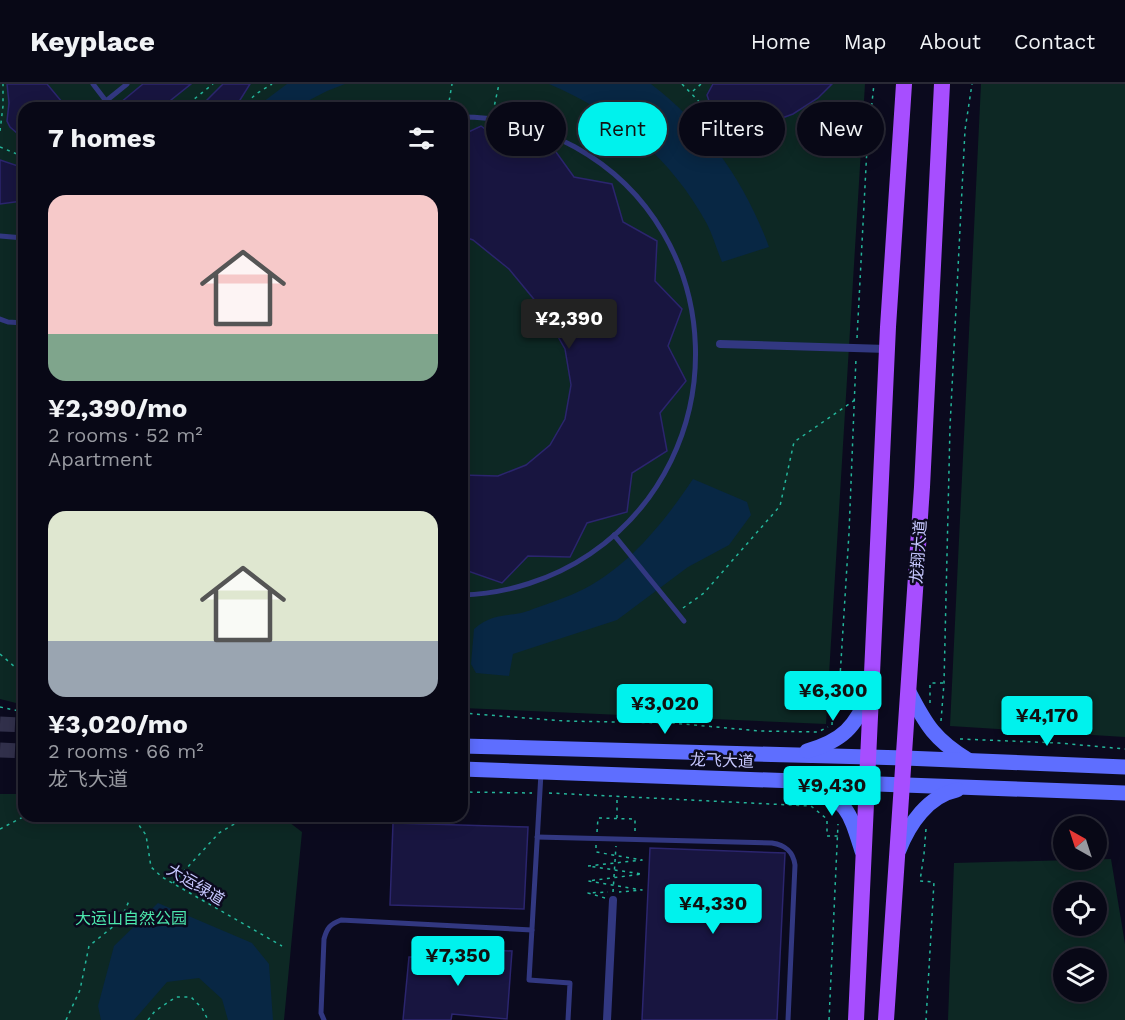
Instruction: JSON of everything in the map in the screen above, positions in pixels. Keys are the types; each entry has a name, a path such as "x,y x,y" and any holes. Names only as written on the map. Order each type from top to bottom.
{"main road":[{"path":"856,1020 887,349 904,84"},
{"name":"龙翔大道","path":"886,1020 922,487 942,84"},
{"path":"794,754 830,744 844,734 855,723 871,687"},
{"path":"909,692 935,735 947,747 968,760"},
{"name":"龙飞大道","path":"468,746 794,754 1125,767"},
{"name":"龙飞大道","path":"468,769 1125,793"},
{"path":"798,780 830,794 845,807 852,818 863,856"},
{"path":"898,853 905,834 926,807 952,791 973,787"}],"street":[{"path":"720,344 887,349"},
{"path":"607,1020 613,896"}],"lane":[{"path":"93,84 106,101 127,84"},
{"path":"468,117 486,119"},
{"path":"468,594 509,589 547,577 582,559 614,535 653,492 672,459 686,423 694,385 695,327 687,289 673,252 654,218 629,188 583,152 566,143"},
{"path":"0,236 18,238"},
{"path":"0,319 18,323"},
{"path":"614,535 684,621"},
{"path":"541,772 529,980 570,982 568,1020"},
{"path":"537,837 772,843 780,844 791,852 795,864 788,1020"},
{"path":"324,1020 321,1012 324,939 327,928 333,923 341,920 532,930"}],"path":[{"path":"0,131 3,84"},
{"path":"190,102 213,84"},
{"path":"247,102 272,84"},
{"path":"449,102 452,84"},
{"path":"495,102 499,84"},
{"path":"682,84 701,102"},
{"path":"692,92 701,84"},
{"path":"840,710 867,148 874,84"},
{"path":"941,722 945,683 950,427 965,130 972,84"},
{"path":"0,147 18,154"},
{"path":"677,612 704,593 780,506 794,442 855,400"},
{"path":"0,654 18,670"},
{"path":"468,713 564,721 672,723 760,731 818,732 832,726 834,677 840,677"},
{"path":"930,709 930,683 945,683"},
{"path":"0,707 18,711"},
{"path":"959,739 1059,743 1125,749"},
{"path":"468,792 524,793"},
{"path":"551,793 811,806 827,819 827,836 838,836"},
{"path":"617,797 617,819"},
{"path":"829,1020 838,817"},
{"path":"613,896 588,894 613,896 642,890 588,881 642,874 588,866 642,860 596,852 598,818 635,819 634,839"},
{"path":"0,829 18,820"},
{"name":"大运绿道","path":"137,822 146,835 151,867 172,884 282,946"},
{"path":"172,884 219,833 238,822"},
{"path":"926,829 920,881 934,882 926,1020"},
{"path":"613,896 617,839"},
{"path":"66,1020 80,990 89,946 120,921 129,902"},
{"path":"148,1020 155,1011 176,997 191,997 202,1008 208,1020"}],"green space":[{"path":"0,84 865,84 864,102 797,102 797,156 861,156 826,724 468,708 468,102 18,102 18,704 0,699"},
{"path":"981,84 1125,84 1125,737 950,726"},
{"name":"大运山自然公园","path":"0,794 18,794 18,822 289,822 302,832 284,1020 0,1020"},
{"path":"1107,859 1111,859 1125,944 1125,1020 948,1020 954,863 1053,860 1053,870 1107,870"}],"water":[{"path":"287,84 345,84 306,102 263,102"},
{"path":"549,84 651,84 679,108 679,156 721,156 748,200 769,247 722,262 707,224 693,200 656,156 667,156 667,102 586,102"},
{"path":"693,479 747,502 751,515 729,545 688,567 617,620 513,654 509,676 476,673 471,664 474,629 489,619 525,612 584,589 601,579 645,541 671,511"},
{"path":"158,903 252,943 269,964 273,1020 228,1020 222,999 199,978 167,982 134,1020 101,1020 98,1006 114,946"}],"building":[{"path":"7,84 47,84 62,102 18,102 18,134 7,121 9,103"},
{"path":"143,84 191,84 168,102 121,102"},
{"path":"223,84 250,84 239,102 205,102"},
{"path":"713,84 832,84 812,102 797,102 797,111 785,117 785,102 710,102 707,95"},
{"path":"481,126 486,130 486,156 559,156 574,177 612,184 623,222 657,241 655,281 682,309 668,346 686,381 660,413 667,451 632,473 627,512 587,523 570,557 528,556 502,583 468,571 468,475 498,476 526,465 550,445 565,419 571,385 565,349 542,309 509,269 468,238 468,132"},
{"path":"0,160 18,166 18,202 0,204"},
{"path":"393,823 528,827 524,909 390,905"},
{"path":"650,848 785,853 777,1020 642,1020"},
{"path":"488,950 512,951 507,1019 452,1014 451,1020 403,1020 409,957 487,957"}],"tunnel":[{"path":"0,724 18,725"},
{"path":"0,750 18,751"}]}
